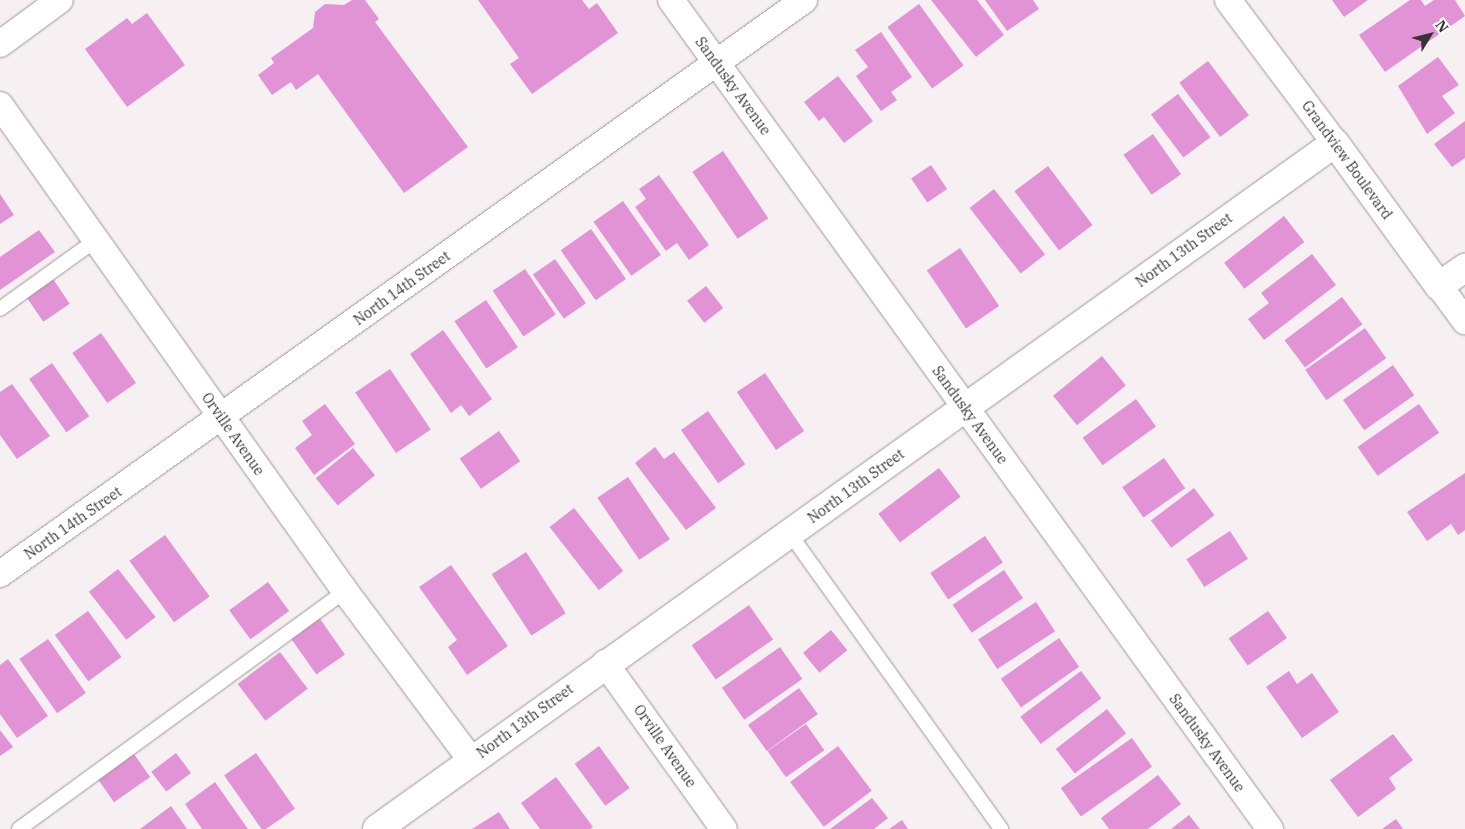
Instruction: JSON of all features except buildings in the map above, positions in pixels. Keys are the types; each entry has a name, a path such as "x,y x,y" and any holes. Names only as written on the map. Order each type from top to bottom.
{"street":[{"path":"0,44 60,0"},
{"name":"Sandusky Avenue","path":"671,0 1270,829"},
{"name":"North 14th Street","path":"0,574 804,0"},
{"name":"Grandview Boulevard","path":"1228,0 1465,321"},
{"name":"Orville Avenue","path":"0,105 345,591 471,760"},
{"name":"North 13th Street","path":"377,829 605,663 790,534 1335,144"},
{"path":"1440,286 1465,268"},
{"name":"Orville Avenue","path":"605,663 724,829"}],"lane":[{"path":"0,309 96,240"},
{"path":"790,534 1001,829"},
{"path":"19,829 345,591"}]}
